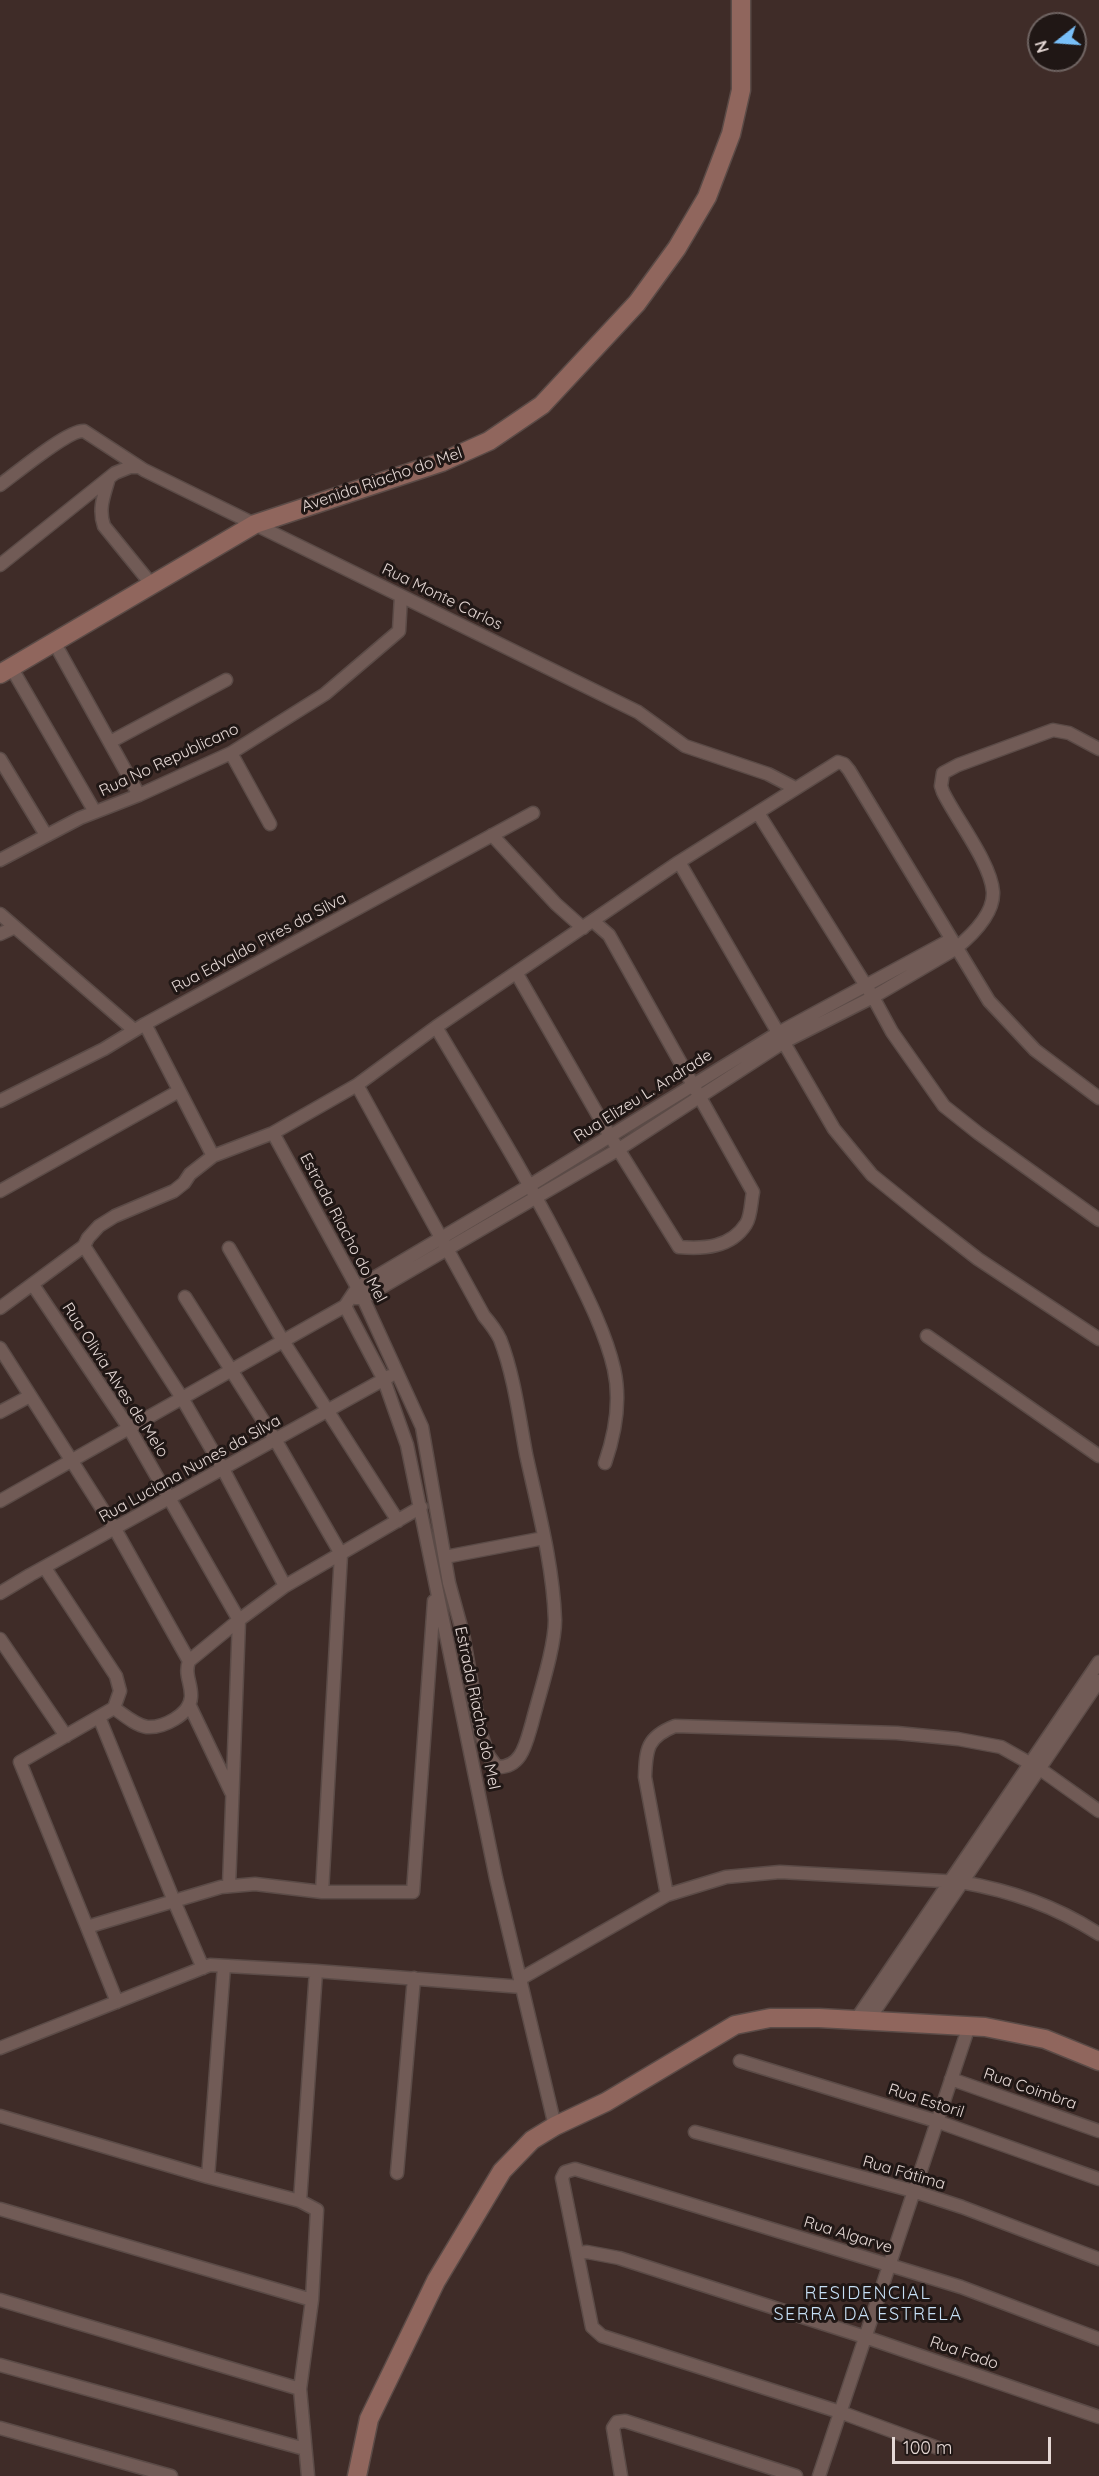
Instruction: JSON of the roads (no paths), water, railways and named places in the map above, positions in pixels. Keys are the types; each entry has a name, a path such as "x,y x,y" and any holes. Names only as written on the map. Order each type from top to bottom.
{"street":[{"name":"Avenida Riacho do Mel","path":"6,670 255,524 442,462 489,441 542,405 637,303 671,257 707,197 731,134 741,90 741,0"},
{"name":"Rua Monte Carlos","path":"0,485 76,431 84,431 140,467 638,712 685,746 768,774 795,788"},
{"path":"118,454 101,505 100,515 104,526 152,585"},
{"path":"0,566 112,475 130,467 140,467"},
{"name":"Rua No Republicano","path":"0,860 46,835 231,753 325,694 399,631 401,596"},
{"path":"54,642 139,795"},
{"path":"6,670 95,813"},
{"path":"110,742 226,680"},
{"name":"Rua Elizeu L. Andrade","path":"354,1297 442,1237 692,1085 870,992 952,944 966,940 986,914 993,893 973,842 943,792 941,786 943,774 958,765 1053,730 1069,733 1099,749"},
{"path":"231,753 270,824"},
{"path":"0,759 46,835"},
{"path":"0,1308 84,1246 99,1226 115,1216 174,1191 184,1184 190,1174 213,1156 273,1133 357,1085 436,1027 679,862 831,764 838,762 844,764 952,944 989,1001 1035,1050 1099,1098"},
{"name":"Rua Edvaldo Pires da Silva","path":"0,1101 76,1064 533,813"},
{"path":"758,813 870,992 910,1061 944,1106 1099,1220"},
{"path":"492,835 556,904 588,925 609,935 753,1192 747,1224 727,1242 703,1249 679,1247 610,1136 516,974"},
{"path":"679,862 834,1129 872,1175 978,1259 1099,1340"},
{"path":"0,914 140,1027 179,1091 213,1156"},
{"path":"0,934 15,927"},
{"path":"436,1027 536,1198 589,1301 614,1369 617,1400 612,1444 605,1463"},
{"name":"Rua Elizeu L. Andrade","path":"354,1297 448,1248 619,1149 699,1097 781,1038"},
{"name":"Estrada Riacho do Mel","path":"273,1133 354,1297 397,1372 422,1427 445,1557 463,1634 480,1730 488,1755 497,1767 508,1768 519,1760 529,1732 545,1674 555,1623 550,1569 504,1351 498,1335 484,1316 357,1085"},
{"path":"0,1191 179,1091"},
{"path":"84,1246 182,1398 223,1469 285,1587"},
{"path":"229,1248 283,1341 398,1521"},
{"name":"Rua Olivia Alves de Melo","path":"33,1285 129,1428 239,1620"},
{"path":"185,1297 276,1441 341,1554 322,1892"},
{"path":"0,1501 232,1371 354,1297"},
{"name":"Estrada Riacho do Mel","path":"354,1297 407,1445 496,1878 555,2126"},
{"path":"927,1336 1099,1456"},
{"path":"0,1347 74,1460 189,1660"},
{"name":"Rua Luciana Nunes da Silva","path":"0,1593 397,1372"},
{"path":"0,1412 30,1395"},
{"path":"114,1708 147,1727 175,1719 184,1713 191,1697 186,1670 189,1660 285,1587 421,1507"},
{"path":"445,1557 544,1538"},
{"path":"45,1568 116,1676 120,1691 114,1708 20,1764 117,2002"},
{"path":"87,1927 229,1886 255,1884 322,1892 413,1892 435,1585"},
{"path":"229,1886 239,1620"},
{"path":"0,1639 66,1736"},
{"path":"861,2021 1035,1766 1094,1688 1099,1662"},
{"path":"189,1704 232,1794"},
{"path":"99,1717 203,1968"},
{"path":"667,1895 645,1777 645,1758 648,1745 656,1735 675,1726 924,1735 1001,1747 1035,1766 1099,1811"},
{"path":"0,2049 210,1965 521,1983 667,1895 726,1877 780,1872 955,1883 1003,1890 1023,1896 1074,1919 1099,1934"},
{"path":"208,2176 224,1966"},
{"path":"300,2201 316,1971"},
{"path":"397,2173 414,1978"},
{"path":"357,2476 369,2419 436,2281 502,2171 532,2140 555,2126 606,2102 735,2025 750,2020 786,2017 969,2026 1003,2030 1045,2040 1099,2061"},
{"path":"819,2476 969,2026"},
{"name":"Rua Estoril","path":"740,2061 936,2121 1099,2179"},
{"name":"Rua Coimbra","path":"951,2079 1099,2131"},
{"path":"0,2116 300,2201 318,2210 312,2300 300,2389 308,2476"},
{"name":"Rua Fátima","path":"695,2132 913,2191 1099,2259"},
{"name":"Rua Algarve","path":"578,2253 562,2178 569,2169 961,2287 1099,2339"},
{"path":"0,2209 312,2300"},
{"name":"Rua Fado","path":"578,2253 587,2252 618,2258 865,2337 1099,2417"},
{"path":"578,2253 592,2327 602,2336 840,2412 938,2448"},
{"path":"0,2300 300,2389"},
{"path":"0,2365 304,2449"},
{"path":"621,2476 613,2428 617,2422 625,2421 796,2476"},
{"path":"0,2428 171,2476"}],"district":[{"name":"RESIDENCIAL SERRA DA ESTRELA","path":"868,2304"}]}
